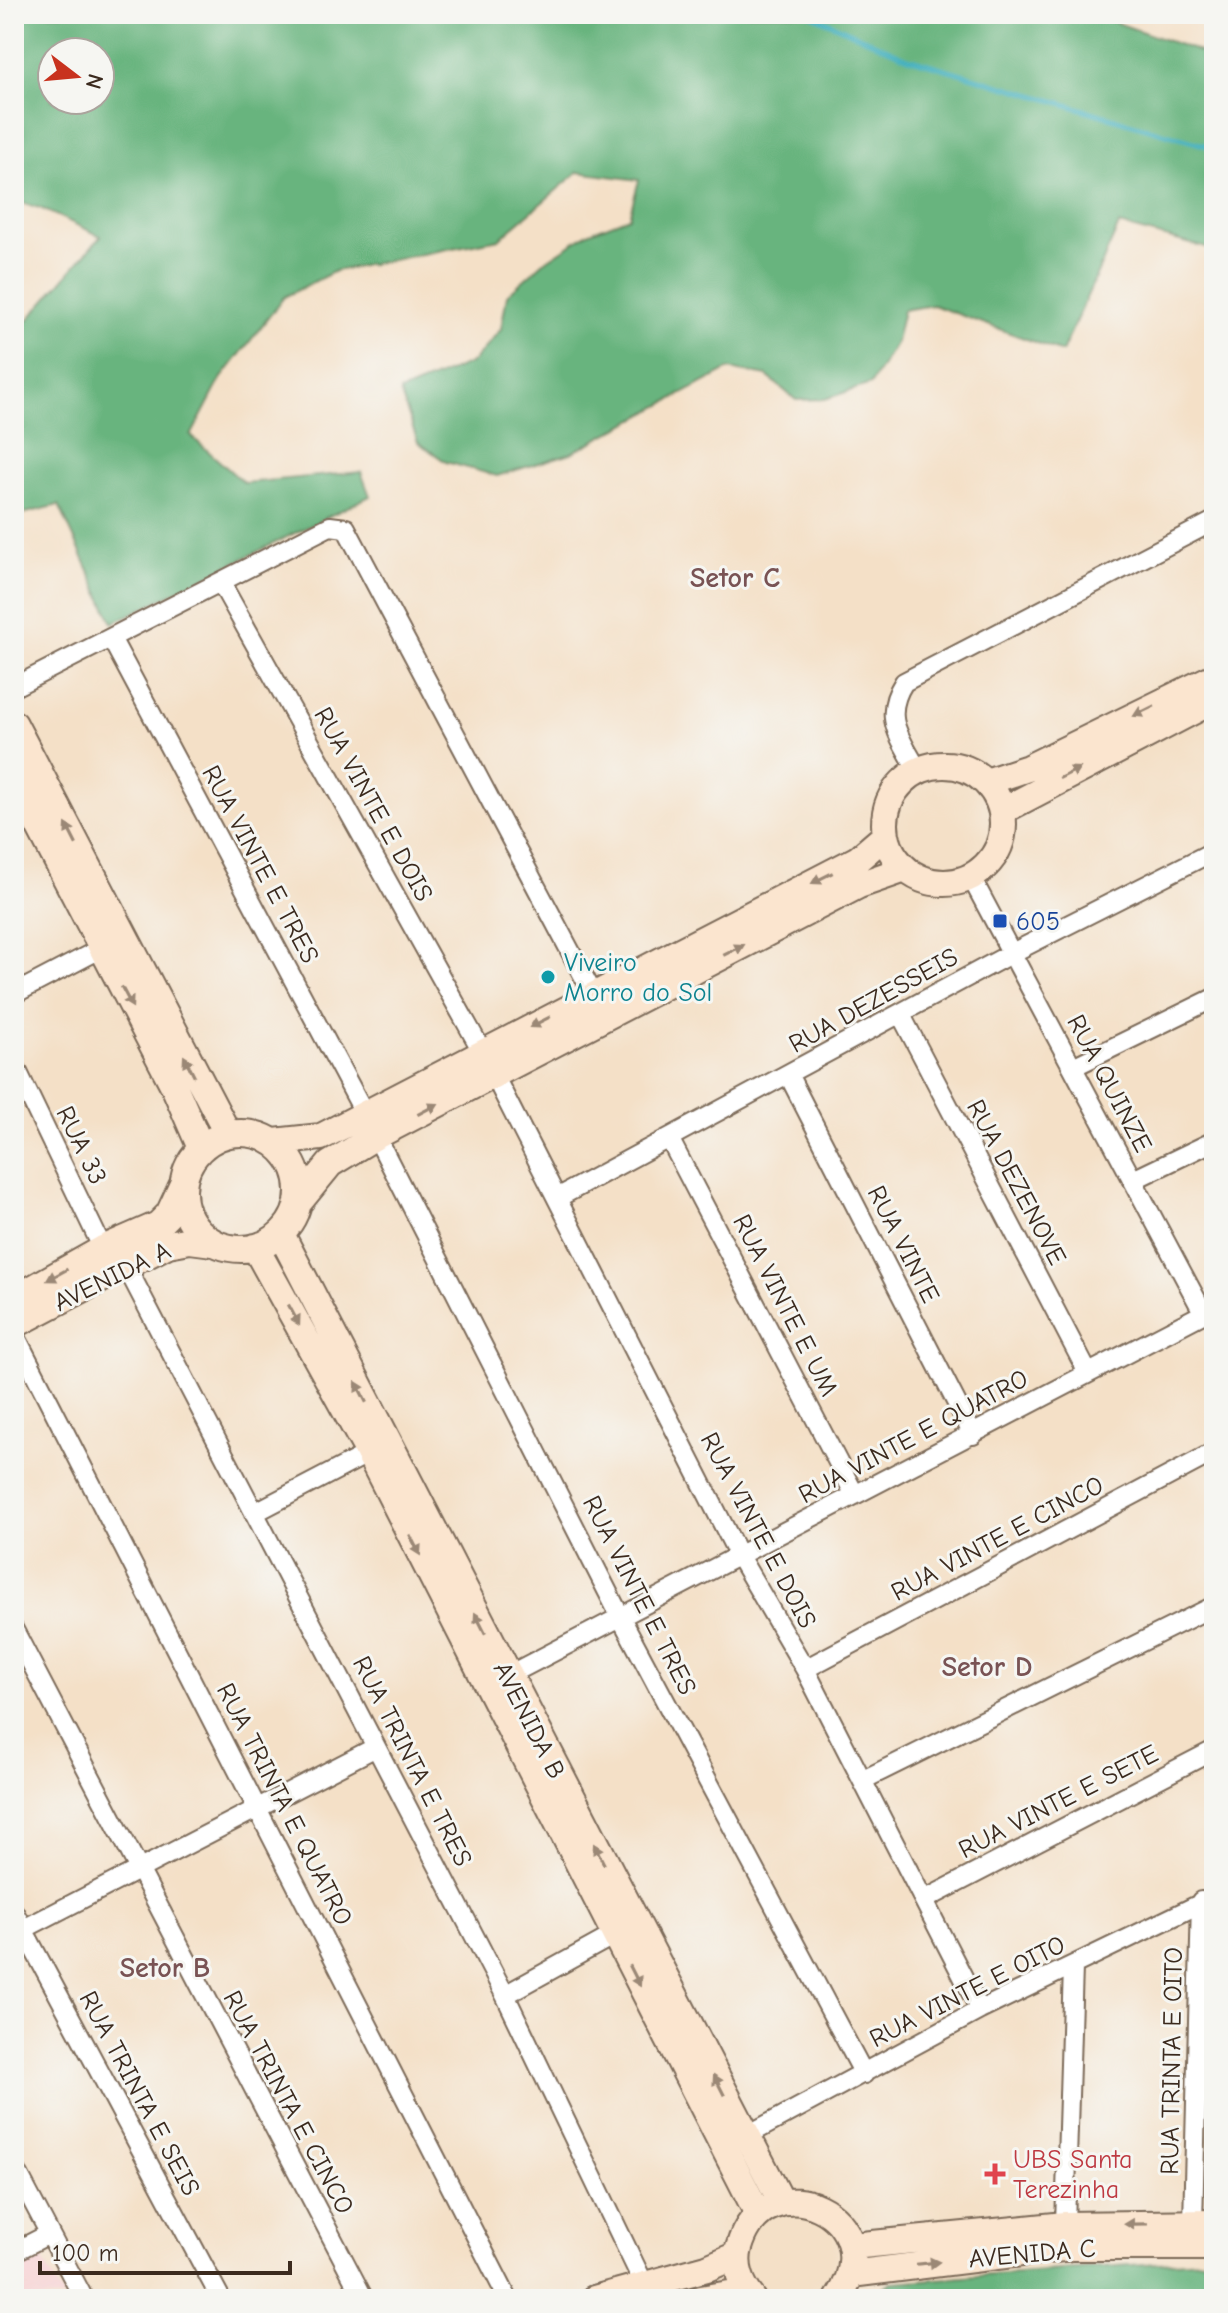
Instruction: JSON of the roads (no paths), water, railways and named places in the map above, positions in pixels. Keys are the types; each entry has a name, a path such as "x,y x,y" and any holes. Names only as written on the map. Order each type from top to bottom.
{"street":[{"path":"918,771 894,723 894,698 904,682 1214,521"},
{"path":"14,687 330,526 346,528 593,994"},
{"name":"RUA VINTE E DOIS","path":"221,583 488,1063 559,1197 739,1556 805,1669 926,1899 980,2010"},
{"name":"RUA VINTE E TRES","path":"111,638 371,1125 620,1616 864,2074"},
{"path":"986,782 1028,768 1214,677"},
{"path":"1002,811 1214,700"},
{"path":"14,724 228,1134"},
{"path":"950,765 966,769 986,782 1002,811 1003,831 998,850 987,866 971,877 938,884 921,879 905,869 893,854 886,835 892,797 903,782 918,771 950,765"},
{"path":"14,778 174,1086 201,1148"},
{"path":"488,1063 593,994 858,859 886,835"},
{"name":"RUA DEZESSEIS","path":"559,1197 789,1076 1012,953 1214,851"},
{"path":"371,1125 330,1164 299,1202 293,1219 281,1234 255,1247 230,1249 213,1243 189,1218 183,1184 186,1171 201,1148 228,1134 244,1132 274,1142 321,1137 371,1125 488,1063 859,885 905,869"},
{"name":"RUA QUINZE","path":"971,877 1133,1180 1209,1310"},
{"path":"14,994 102,948"},
{"path":"1073,1067 1214,998"},
{"name":"RUA DEZENOVE","path":"901,1015 1088,1373"},
{"name":"RUA 33","path":"14,1064 103,1249"},
{"name":"RUA VINTE","path":"789,1076 973,1435"},
{"name":"RUA VINTE E UM","path":"670,1140 855,1495"},
{"path":"1133,1180 1214,1141"},
{"path":"274,1142 295,1168 299,1202"},
{"name":"AVENIDA A","path":"14,1299 103,1249 158,1225 169,1214 183,1184"},
{"name":"AVENIDA B","path":"281,1234 782,2203"},
{"name":"AVENIDA A","path":"14,1325 168,1244 190,1240 213,1243"},
{"name":"AVENIDA B","path":"255,1247 369,1453 758,2214"},
{"name":"RUA TRINTA E TRES","path":"126,1266 505,1995 644,2284"},
{"name":"RUA VINTE E QUATRO","path":"507,1676 1209,1310"},
{"name":"RUA TRINTA E QUATRO","path":"14,1333 508,2299"},
{"name":"RUA VINTE E CINCO","path":"805,1669 1214,1452"},
{"path":"254,1513 369,1453"},
{"path":"863,1780 1214,1606"},
{"name":"RUA TRINTA E CINCO","path":"14,1630 364,2299"},
{"path":"18,1932 376,1747"},
{"name":"RUA VINTE E SETE","path":"926,1899 1214,1750"},
{"name":"RUA VINTE E OITO","path":"746,2136 980,2010 1207,1899"},
{"name":"RUA TRINTA E OITO","path":"1203,2223 1207,1899"},
{"name":"RUA TRINTA E SEIS","path":"14,1912 18,1932 221,2299"},
{"path":"505,1995 614,1935"},
{"path":"1065,2225 1073,1967"},
{"path":"14,2166 84,2299"},
{"path":"701,2299 749,2295 738,2274 737,2255 744,2232 758,2214 782,2203 814,2204 831,2213 845,2228 852,2246 851,2274 838,2299"},
{"name":"AVENIDA C","path":"852,2246 1065,2225 1203,2223"},
{"path":"14,2252 49,2234"},
{"name":"AVENIDA C","path":"851,2274 1071,2247 1214,2247"},
{"path":"594,2299 707,2268 737,2255"}],"waterway":[{"path":"194,14 343,14"},
{"path":"810,14 908,58 1214,148"}],"place":[{"name":"605","path":"1000,921"},
{"name":"Viveiro Morro do Sol","path":"548,977"},
{"name":"UBS Santa Terezinha","path":"995,2174"}],"district":[{"name":"Setor C","path":"735,577"},
{"name":"Setor D","path":"987,1666"},
{"name":"Setor B","path":"165,1967"}]}
